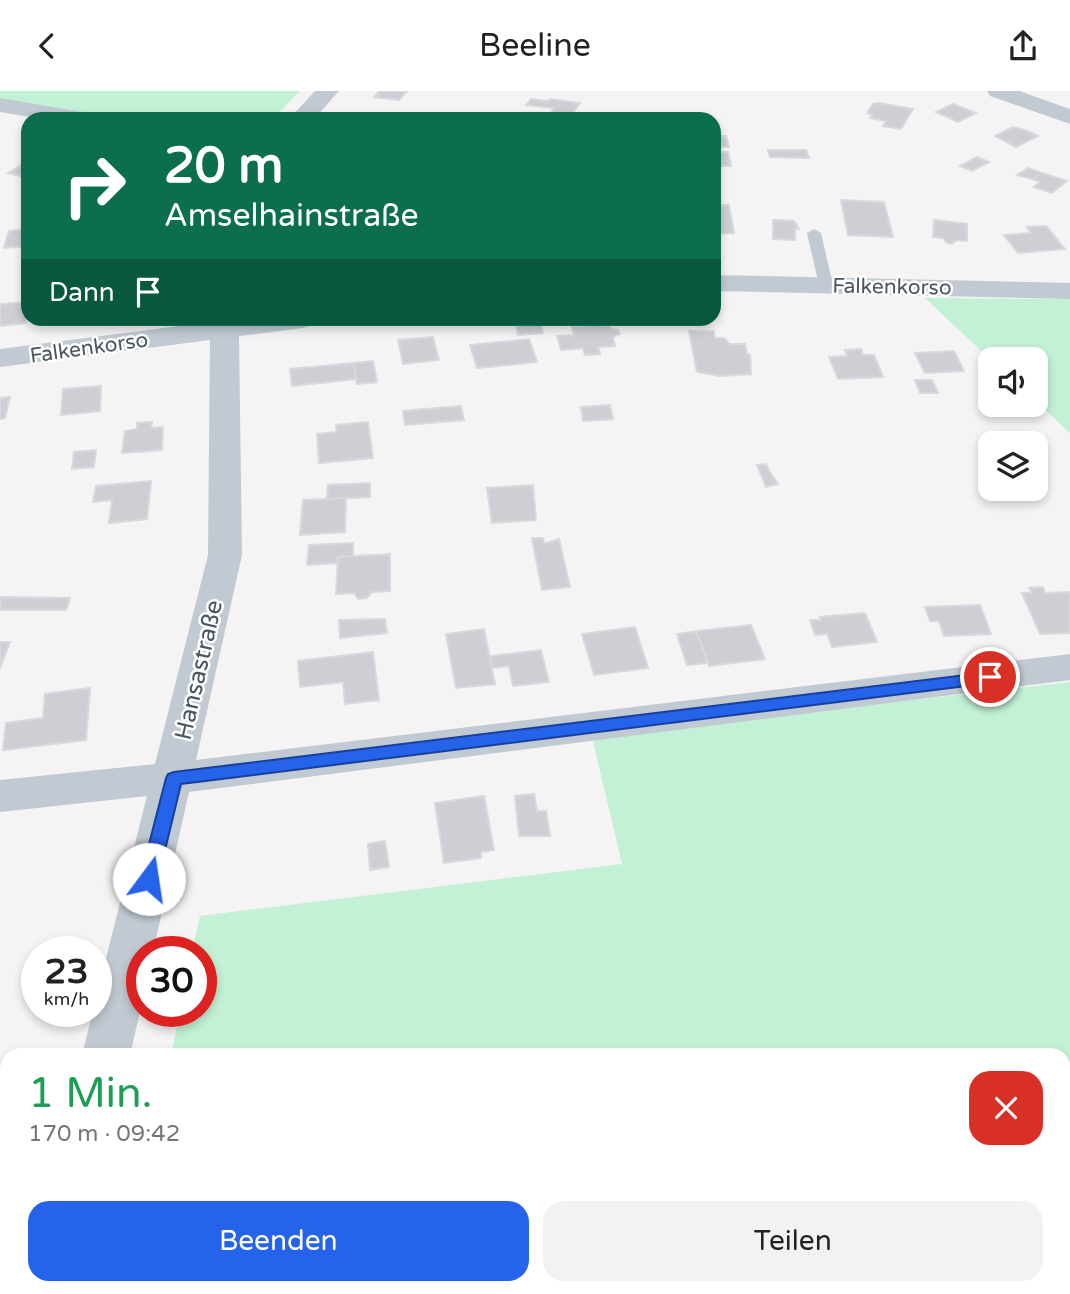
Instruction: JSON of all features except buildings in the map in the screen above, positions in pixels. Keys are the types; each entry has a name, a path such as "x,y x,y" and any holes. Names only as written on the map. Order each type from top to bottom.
{"street":[{"path":"308,112 328,91"},
{"path":"998,91 1070,117"},
{"path":"0,105 41,112"},
{"name":"Falkenkorso","path":"721,283 1070,291"},
{"name":"Falkenkorso","path":"0,358 211,326"},
{"name":"Hansastraße","path":"108,1048 225,555 224,326"},
{"path":"0,796 174,778 1070,667"}],"lane":[{"path":"814,233 826,285"}],"green space":[{"path":"0,91 300,91 280,112 70,112 0,100"},
{"path":"925,298 1070,299 1070,433 1048,412 1048,347 978,348"},
{"path":"1070,682 1070,1048 172,1048 177,1027 217,1027 217,936 196,936 200,916 622,864 592,737"}],"route":[{"path":"149,879 174,778 990,677"}]}
